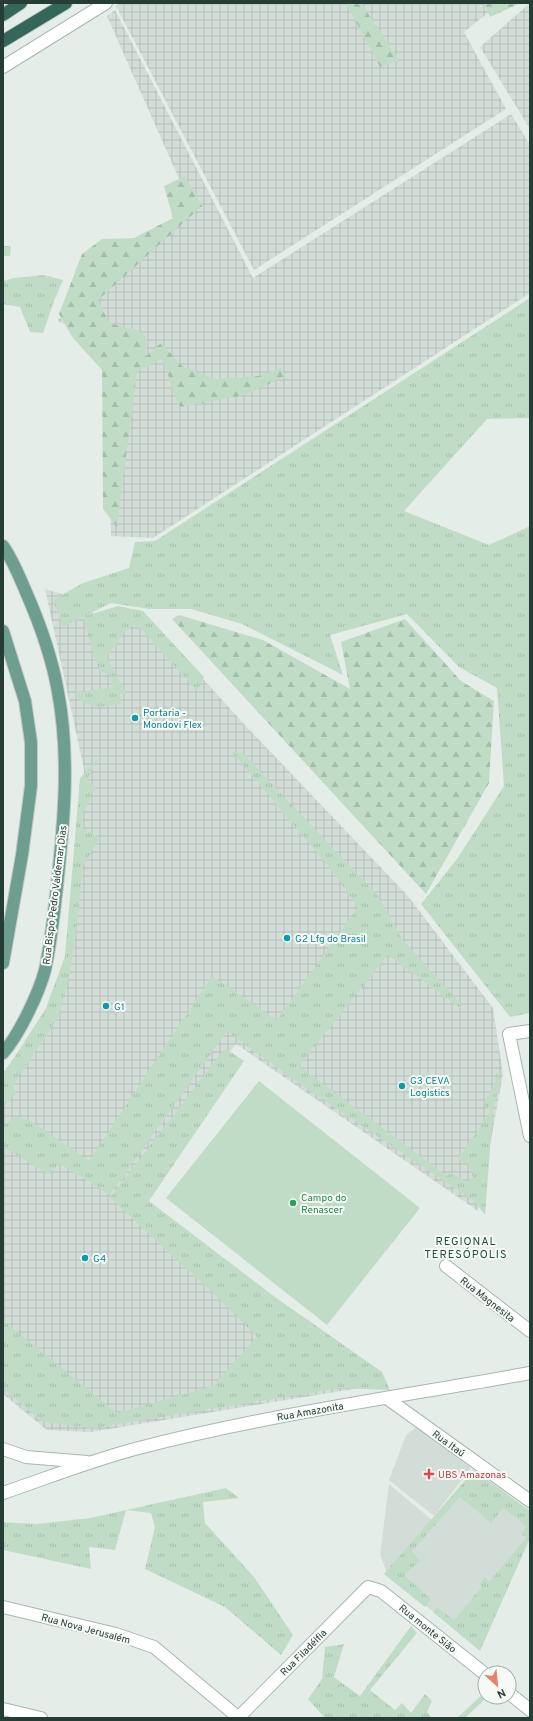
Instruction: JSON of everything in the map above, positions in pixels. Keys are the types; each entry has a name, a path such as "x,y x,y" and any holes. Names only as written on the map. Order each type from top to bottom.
{"highway":[{"path":"3,15 21,3"},
{"path":"3,41 66,3"}],"main road":[{"name":"Rua Bispo Pedro Valdemar Dias","path":"3,546 11,558 20,579 50,657 62,715 65,759 62,835 56,898 44,970 24,1021 3,1053"},
{"path":"3,631 25,701 31,742 31,786 22,855 3,963"}],"street":[{"path":"3,67 106,3"},
{"path":"530,1031 510,1034 530,1136"},
{"name":"Rua Magnesita","path":"446,1266 530,1331"},
{"name":"Rua Amazonita","path":"3,1493 134,1449 286,1414 530,1373"},
{"name":"Rua Itaú","path":"388,1398 530,1501"},
{"name":"Rua Amazonita","path":"3,1449 26,1457 92,1462"},
{"name":"Rua monte Sião","path":"368,1587 381,1591 477,1668"},
{"name":"Rua Filadélfia","path":"238,1718 368,1587"},
{"name":"Rua Nova Jerusalém","path":"3,1607 116,1634 154,1648 238,1718"},
{"path":"517,1699 530,1710"},
{"path":"3,1709 41,1718"}],"shaded area":[{"path":"120,3 500,3 464,32 506,109 254,270 116,6"},
{"path":"530,3 530,129 480,47"},
{"path":"115,10 253,278 511,114 530,145 530,293 153,538 111,536 105,339 57,321 191,206 107,16"},
{"path":"45,589 78,599 94,615 147,617 243,723 408,896 493,1008 503,1074 478,1211 236,1044 117,1200 372,1386 91,1432 47,1430 3,1394 3,1073 49,1009 72,948 84,769"},
{"name":"UBS Amazonas","path":"418,1426 471,1468 434,1516 389,1480 406,1435"},
{"path":"473,1471 530,1515 530,1538 479,1649 388,1575 380,1555 389,1484 433,1521"}],"green space":[{"path":"346,3 361,3 399,60 380,67"},
{"path":"484,3 521,3 490,17"},
{"path":"185,176 202,206 98,300 109,323 140,331 148,340 145,357 161,343 182,366 215,379 258,376 281,368 286,376 247,394 180,407 161,359 137,372 117,527 103,509 102,370 73,338 59,314 82,254 102,239 134,238 173,218 164,186"},
{"path":"3,246 11,246 10,256 3,256"},
{"path":"44,275 63,280 43,333 30,332 20,307 3,304 3,281 13,278"},
{"path":"530,298 530,418 487,419 404,511 489,545 530,526 530,1013 510,1017 421,904 457,859 504,786 497,688 459,667 407,614 330,635 343,675 242,624 191,609 149,609 111,603 85,616 118,606 143,611 204,677 197,691 141,629 133,625 118,639 119,642 106,656 126,693 120,694 121,704 92,706 76,697 76,691 80,692 113,687 110,674 100,672 93,654 83,617 63,627 53,600 83,583 129,568 135,542 155,541"},
{"path":"179,615 263,640 350,689 341,642 405,619 461,681 494,701 489,783 426,894 172,619"},
{"path":"232,752 243,753 378,896 402,939 461,1004 461,1009 388,955 299,1066 447,1176 451,1172 466,1182 473,1177 468,1164 457,1160 491,1111 482,1104 494,1087 496,1073 501,1080 493,1110 485,1215 475,1202 290,1077 227,1031 110,1195 60,1164 48,1174 5,1148 3,1149 3,1126 15,1116 31,1121 89,1161 212,976 277,1020 358,907 334,873"},
{"path":"103,753 91,770 87,781 96,788 82,815 82,827 100,838 83,866 78,919 69,978 59,1016 12,1087 17,1092 3,1106 3,1075 46,1008 65,956 80,778"},
{"path":"225,1048 244,1061 149,1201 275,1297 382,1372 390,1390 340,1388 94,1428 43,1422 3,1389 3,1320 117,1413 213,1386 257,1337 213,1293 110,1198"},
{"name":"Campo do Renascer","path":"259,1081 420,1208 327,1325 166,1198"},
{"path":"474,1470 530,1511 530,1538 480,1651 433,1612 437,1607 454,1620 481,1588 480,1583 485,1577 489,1582 526,1538 521,1533 526,1526 503,1508 491,1523 460,1497 412,1551 420,1561 404,1575 431,1599 425,1607 384,1574"},
{"path":"226,1488 239,1498 203,1502 205,1523 254,1577 293,1635 281,1655 225,1607 145,1569 155,1527 151,1513 126,1510"},
{"path":"126,1510 115,1550 89,1547 91,1569 3,1550 3,1522 36,1524 90,1518"},
{"path":"411,1626 417,1633 370,1690 395,1710 402,1703 411,1713 425,1694 432,1701 427,1712 432,1718 325,1718 308,1699 322,1679 325,1647 344,1644 334,1677 360,1696"},
{"path":"477,1699 477,1705 479,1705 465,1718 457,1718"}],"place":[{"name":"Portaria - Mondovi Flex","path":"135,718"},
{"name":"G2 Lfg do Brasil","path":"287,938"},
{"name":"G1","path":"106,1006"},
{"name":"G3 CEVA Logistics","path":"402,1086"},
{"name":"Campo do Renascer","path":"293,1203"},
{"name":"G4","path":"85,1258"},
{"name":"UBS Amazonas","path":"429,1474"}],"district":[{"name":"REGIONAL TERESÓPOLIS","path":"466,1247"}]}
